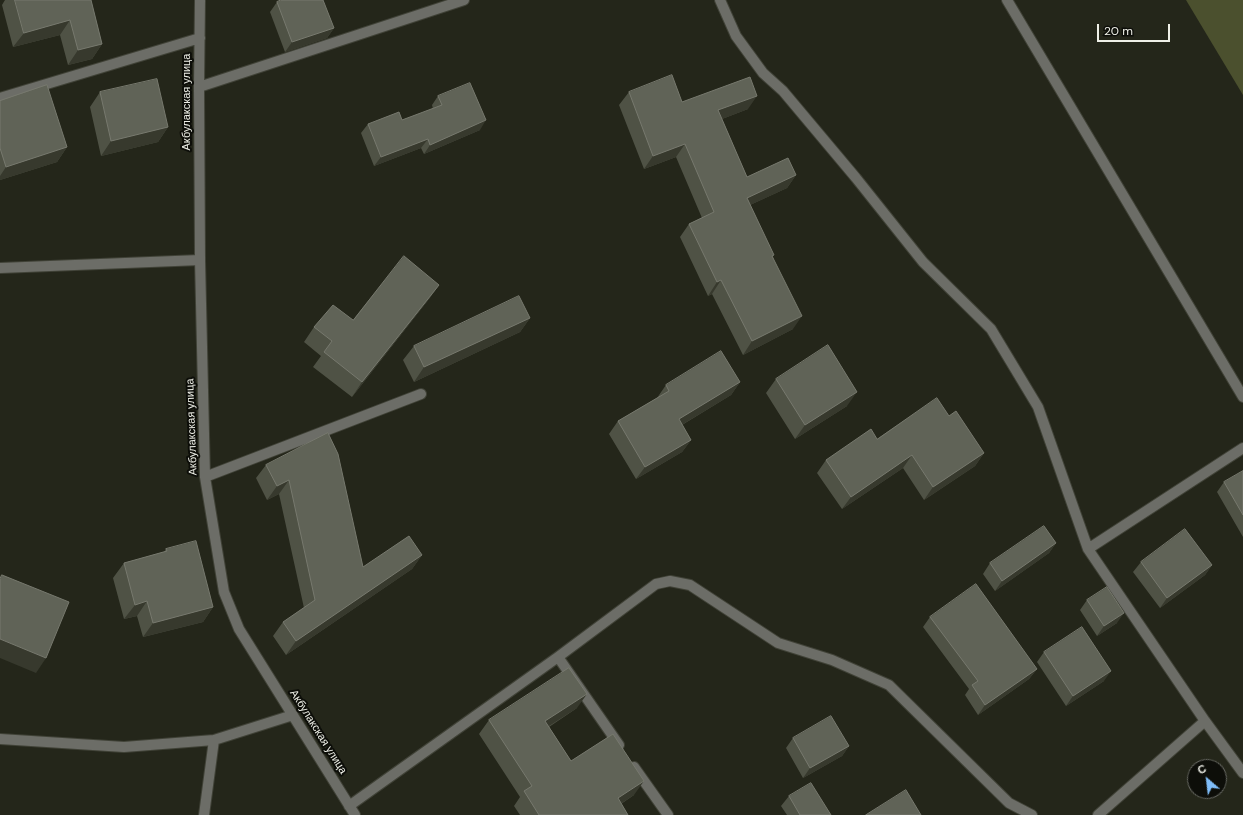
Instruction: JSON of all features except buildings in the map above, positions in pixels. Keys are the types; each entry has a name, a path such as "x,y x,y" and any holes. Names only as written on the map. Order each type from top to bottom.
{"street":[{"name":"Акбулакская улица","path":"200,0 200,260 205,477 224,592 239,629 356,815"},
{"path":"199,87 464,0"},
{"path":"720,0 736,36 763,73 783,91 856,178 923,262 991,329 1038,407 1088,549 1205,721 1243,773"},
{"path":"1007,0 1243,397"},
{"path":"0,98 200,38"},
{"path":"0,268 200,260"},
{"path":"205,477 421,394"},
{"path":"1088,549 1243,448"},
{"path":"349,806 656,584 670,581 690,585 778,643 832,660 889,685 1009,803 1032,815"},
{"path":"558,656 668,815"},
{"path":"0,739 124,747 214,740 293,715"},
{"path":"1098,815 1205,721"},
{"path":"204,815 214,740"}],"green space":[{"path":"1186,0 1243,0 1243,95"}]}
